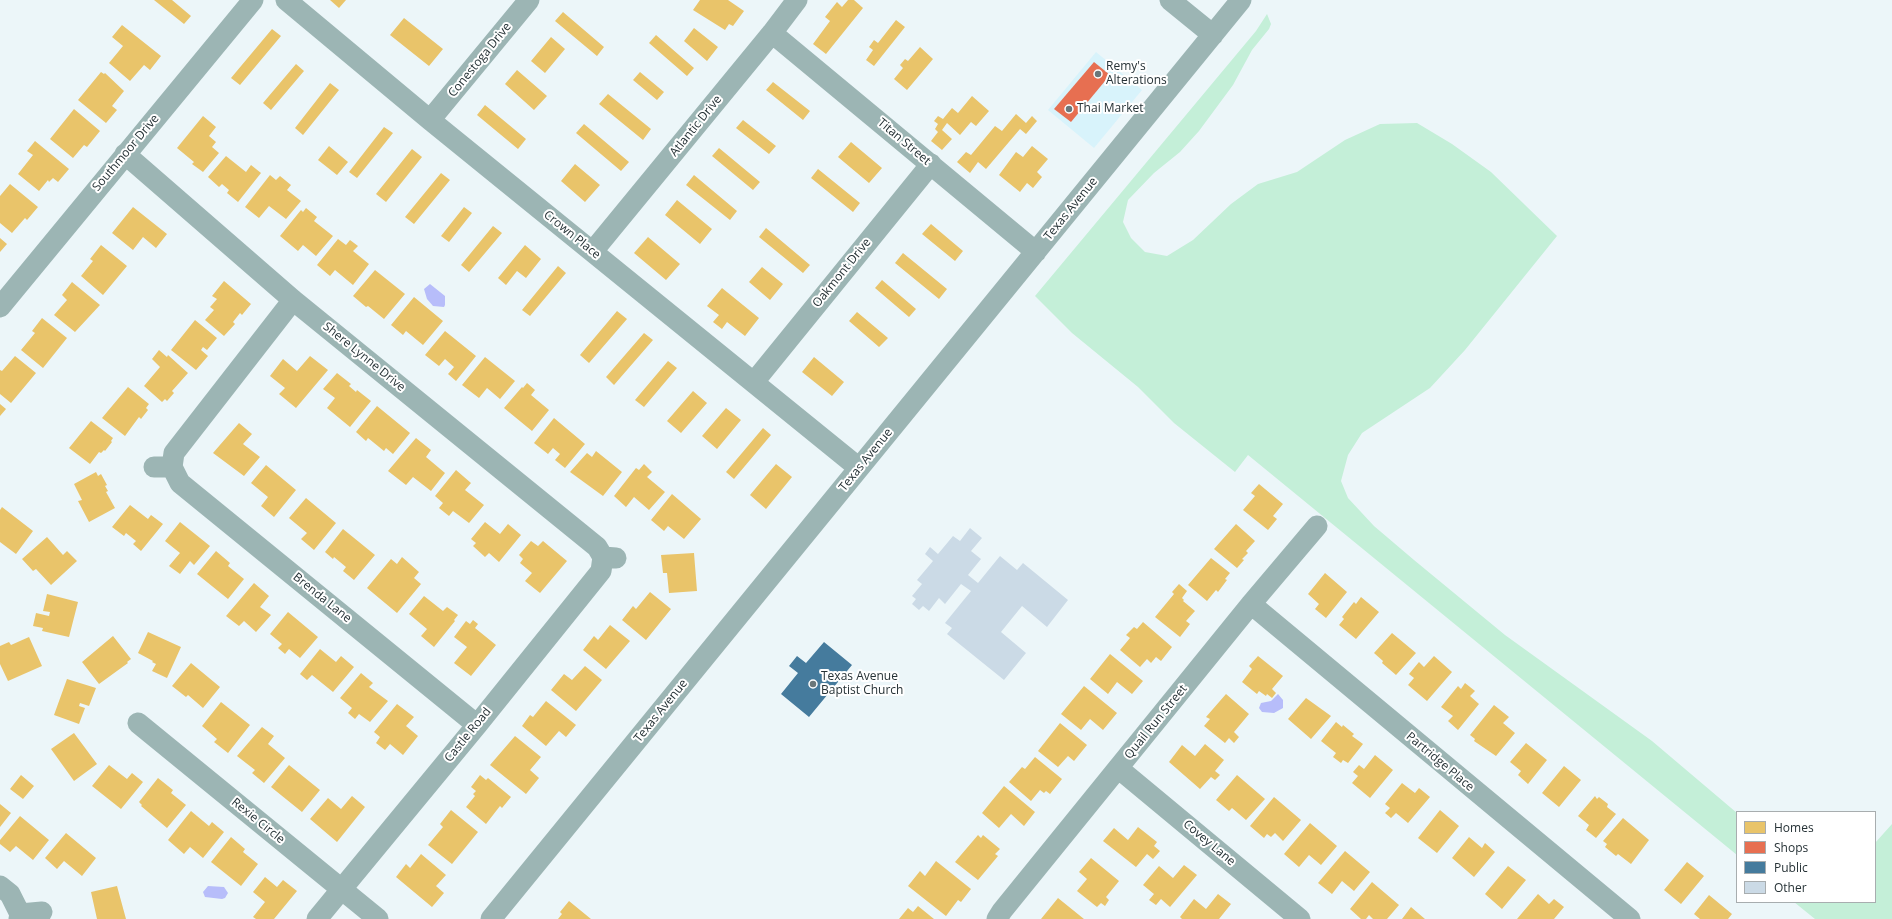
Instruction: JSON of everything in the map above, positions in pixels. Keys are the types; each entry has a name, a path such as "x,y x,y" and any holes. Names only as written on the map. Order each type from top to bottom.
{"street":[{"name":"Southmoor Drive","path":"0,307 253,0"},
{"name":"Crown Place","path":"286,0 430,120 859,468"},
{"name":"Conestoga Drive","path":"430,120 529,0"},
{"name":"Atlantic Drive","path":"593,251 772,33 797,0"},
{"path":"1170,0 1213,35"},
{"name":"Texas Avenue","path":"491,919 1241,0"},
{"name":"Titan Street","path":"772,33 1036,252"},
{"name":"Shere Lynne Drive","path":"125,154 293,300 610,558"},
{"name":"Oakmont Drive","path":"754,382 931,164"},
{"name":"Brenda Lane","path":"293,300 163,467 180,483 477,725"},
{"name":"Quail Run Street","path":"997,919 1251,604 1317,526"},
{"name":"Castle Road","path":"317,919 477,725 610,558"},
{"name":"Partridge Place","path":"1251,604 1630,919"},
{"name":"Rexie Circle","path":"138,723 378,919"},
{"name":"Covey Lane","path":"1118,768 1300,919"},
{"path":"0,886 10,894 19,917 42,912"}],"shaded area":[{"path":"1096,52 1142,90 1094,148 1048,110"}],"green space":[{"path":"1267,14 1271,24 1269,29 1252,50 1233,85 1199,131 1180,152 1154,173 1128,200 1123,222 1131,238 1145,252 1167,256 1193,240 1231,204 1258,184 1297,172 1345,140 1380,124 1417,123 1452,144 1491,172 1557,236 1465,350 1430,388 1362,433 1348,455 1341,481 1348,498 1374,526 1414,560 1505,635 1652,741 1736,812 1736,854 1248,455 1235,472 1174,423 1138,387 1072,333 1035,296 1256,31"},
{"path":"1892,824 1892,919 1815,919 1795,903 1876,903 1876,842"}],"water":[{"path":"430,284 445,296 444,307 433,306 427,299 424,289"},
{"path":"1278,694 1283,700 1283,708 1274,713 1262,712 1259,708 1261,703 1271,701"},
{"path":"208,886 224,887 228,893 225,898 222,899 205,897 203,892"}],"building: Homes":[{"path":"154,0 172,0 191,16 184,24"},
{"path":"330,0 346,0 339,8"},
{"path":"700,0 728,0 744,11 733,26 729,24 725,30 693,10"},
{"path":"848,0 854,0 863,8 826,54 813,44 830,21 825,17 837,2 842,7"},
{"path":"563,12 604,47 597,56 555,21"},
{"path":"404,18 443,49 429,66 390,35"},
{"path":"896,20 905,27 874,66 866,60 873,50 869,47 874,40 878,43"},
{"path":"122,25 161,56 150,70 144,65 130,81 109,63 123,46 112,37"},
{"path":"694,28 718,47 707,61 684,41"},
{"path":"272,29 281,36 240,85 231,78"},
{"path":"656,35 694,68 687,76 649,43"},
{"path":"551,37 565,49 545,73 531,61"},
{"path":"920,47 933,59 907,90 894,79 903,68 900,65 905,59 908,61"},
{"path":"296,64 304,71 271,110 263,103"},
{"path":"517,70 547,96 534,110 505,84"},
{"path":"101,72 104,74 105,73 124,91 112,106 117,110 106,123 78,100"},
{"path":"640,72 664,92 657,100 633,80"},
{"path":"773,82 810,111 803,120 766,90"},
{"path":"330,83 339,90 303,135 295,128"},
{"path":"608,94 651,129 643,140 599,104"},
{"path":"972,96 989,111 976,126 971,122 960,135 947,123 942,130 952,139 942,150 931,141 938,132 935,129 938,124 934,121 938,116 943,119 952,108 958,113"},
{"path":"485,105 526,139 518,149 477,115"},
{"path":"74,109 100,131 87,147 84,145 73,158 50,139"},
{"path":"1016,114 1026,123 1032,116 1037,121 1026,134 1020,129 986,169 978,162 970,173 957,162 966,152 971,155 995,126 1002,131"},
{"path":"203,116 216,127 209,136 216,142 212,147 219,153 203,172 192,164 194,162 177,148"},
{"path":"743,120 776,146 769,154 736,128"},
{"path":"584,124 629,162 621,171 576,133"},
{"path":"384,127 393,133 357,178 349,172"},
{"path":"35,141 69,169 58,182 53,178 49,182 48,180 39,191 18,174 33,155 27,151"},
{"path":"851,142 882,168 869,183 838,157"},
{"path":"329,146 348,162 337,175 318,160"},
{"path":"1032,146 1048,159 1037,172 1042,177 1033,188 1027,183 1020,192 999,175 1016,152 1023,157"},
{"path":"719,148 760,182 753,190 712,156"},
{"path":"412,149 422,157 386,202 376,194"},
{"path":"226,156 246,172 251,165 261,173 238,202 227,193 229,190 222,184 219,187 208,177"},
{"path":"575,164 600,185 585,202 561,181"},
{"path":"818,169 860,203 853,212 811,178"},
{"path":"441,173 450,180 414,224 405,217"},
{"path":"270,175 276,180 280,176 291,185 287,190 301,201 286,219 269,206 259,218 245,207"},
{"path":"694,175 737,211 730,220 686,185"},
{"path":"10,184 38,207 27,220 25,218 12,233 0,223 0,196"},
{"path":"677,200 712,229 700,244 665,215"},
{"path":"133,207 167,234 156,248 143,237 133,250 112,233"},
{"path":"464,207 472,213 449,242 441,236"},
{"path":"306,208 317,217 314,221 333,236 316,256 303,245 298,251 280,236 301,210 303,212"},
{"path":"931,224 963,251 955,261 922,234"},
{"path":"493,226 502,233 469,272 461,265"},
{"path":"766,228 810,265 803,273 759,237"},
{"path":"648,237 680,264 666,280 634,253"},
{"path":"0,238 7,244 0,252"},
{"path":"338,239 346,245 350,240 358,246 353,251 369,264 353,285 335,270 330,276 317,265"},
{"path":"101,245 127,266 103,295 81,276 93,261 90,259"},
{"path":"525,245 541,259 526,278 517,271 506,285 498,278"},
{"path":"903,253 947,289 939,299 895,263"},
{"path":"558,266 566,273 530,316 522,310"},
{"path":"762,267 783,284 770,300 749,282"},
{"path":"375,270 405,294 384,319 353,296"},
{"path":"882,280 916,309 909,317 875,288"},
{"path":"224,281 251,304 242,315 240,313 233,322 235,324 224,336 205,320 214,310 210,307 217,299 212,296"},
{"path":"72,282 100,305 75,332 54,315 67,300 62,295"},
{"path":"722,288 759,318 745,336 727,322 722,329 713,322 719,315 707,306"},
{"path":"414,297 443,321 423,345 406,331 403,335 391,325"},
{"path":"617,311 627,319 589,363 580,355"},
{"path":"857,312 888,338 879,347 849,321"},
{"path":"42,318 67,338 43,368 21,350 35,333 32,331"},
{"path":"195,320 217,338 207,350 203,347 201,350 208,356 196,370 171,350"},
{"path":"445,331 476,356 456,381 448,374 454,367 445,359 439,366 425,355"},
{"path":"644,333 653,340 614,385 606,377"},
{"path":"159,350 167,357 168,355 188,373 172,391 174,393 167,401 165,399 162,402 144,386 160,367 152,359"},
{"path":"15,356 36,373 11,403 0,394 0,370 2,371"},
{"path":"310,356 328,370 296,408 279,394 285,388 270,376 283,359 297,371"},
{"path":"485,357 515,381 500,399 487,388 479,398 462,385"},
{"path":"814,357 844,382 832,396 802,372"},
{"path":"668,361 677,368 644,407 635,400"},
{"path":"337,373 351,384 349,386 356,392 357,390 371,401 350,427 327,408 335,398 323,389"},
{"path":"527,383 535,390 531,395 549,410 532,431 504,408"},
{"path":"128,387 149,404 146,408 148,410 141,419 139,417 125,436 102,418"},
{"path":"693,391 707,403 681,433 667,421"},
{"path":"0,404 6,409 0,416"},
{"path":"377,406 410,433 393,454 386,448 384,451 368,438 366,441 356,432"},
{"path":"726,408 741,420 717,449 702,436"},
{"path":"554,418 585,444 565,468 555,460 560,454 553,448 548,454 534,443"},
{"path":"91,421 113,438 111,441 112,442 105,451 104,450 101,453 99,452 90,464 69,448"},
{"path":"239,423 252,434 243,444 260,457 244,476 213,453"},
{"path":"763,428 771,435 734,479 726,472"},
{"path":"416,438 431,450 426,457 445,473 431,491 413,477 406,485 388,471"},
{"path":"596,451 622,472 603,496 570,472 587,453 592,457"},
{"path":"644,464 652,472 647,477 665,492 649,510 634,497 626,507 614,496 636,468 639,470"},
{"path":"776,464 792,477 766,509 750,495"},
{"path":"266,465 296,490 274,517 261,506 268,497 251,483"},
{"path":"456,470 471,483 465,490 484,505 469,523 453,511 449,516 439,508 443,503 435,496"},
{"path":"96,472 98,476 101,474 107,485 105,486 108,491 106,492 115,508 89,522 78,501 82,500 74,484"},
{"path":"1259,484 1283,504 1273,516 1277,519 1268,530 1243,510 1255,496 1251,493"},
{"path":"672,494 701,519 684,539 668,526 664,531 651,520"},
{"path":"306,498 336,523 314,550 301,539 307,533 289,518"},
{"path":"130,505 148,519 151,515 163,524 141,551 133,544 136,541 126,533 124,536 112,527"},
{"path":"2,507 33,531 16,554 0,542 0,510"},
{"path":"180,522 210,546 194,565 190,561 180,574 169,566 180,553 165,541"},
{"path":"485,522 500,534 508,524 521,535 499,562 489,553 485,557 473,546 476,543 471,539"},
{"path":"1236,524 1255,541 1246,551 1248,553 1242,559 1244,560 1237,568 1214,549"},
{"path":"343,529 375,555 354,580 343,571 346,567 325,552"},
{"path":"47,537 63,555 67,551 77,561 51,585 36,569 33,571 22,559"},
{"path":"531,541 538,546 543,541 567,561 540,593 525,581 532,573 520,563 523,559 519,555"},
{"path":"216,551 230,563 228,566 244,579 228,599 197,574"},
{"path":"694,553 697,591 669,593 667,573 663,573 661,555"},
{"path":"402,557 419,572 414,578 421,584 397,613 367,588 391,559 397,564"},
{"path":"1211,558 1230,573 1225,579 1227,580 1218,592 1216,590 1207,601 1188,585"},
{"path":"1325,573 1347,592 1326,618 1315,609 1319,604 1308,594"},
{"path":"254,583 269,596 260,607 271,615 256,632 244,621 239,626 226,616"},
{"path":"1179,584 1187,591 1182,598 1184,600 1183,601 1195,611 1186,621 1190,624 1180,637 1155,617 1174,594 1172,592"},
{"path":"650,592 671,609 646,640 622,620 633,606 636,609"},
{"path":"47,594 78,602 69,637 42,631 43,628 33,626 36,613 49,616 50,612 43,611"},
{"path":"424,596 443,611 447,607 458,615 434,647 421,636 427,629 409,614"},
{"path":"1361,597 1379,612 1356,639 1339,625 1344,619 1342,617 1354,602 1356,604"},
{"path":"288,612 318,637 300,658 289,649 285,654 278,648 282,644 270,634"},
{"path":"473,620 478,624 475,628 496,645 471,676 454,663 467,647 454,637 466,621 470,624"},
{"path":"1143,622 1172,647 1161,661 1156,657 1151,663 1147,659 1140,667 1120,650 1130,638 1126,635 1134,627 1137,629"},
{"path":"610,625 630,641 606,669 583,650 594,636 598,640"},
{"path":"148,632 181,647 167,678 152,671 156,664 138,653"},
{"path":"1392,633 1416,653 1396,675 1382,663 1383,661 1374,653"},
{"path":"113,636 131,659 127,662 128,663 99,684 82,662"},
{"path":"29,637 42,666 8,681 0,664 0,646 9,642 11,645"},
{"path":"320,649 336,662 341,656 354,667 333,692 312,675 307,680 300,674"},
{"path":"1110,654 1143,681 1132,694 1117,682 1108,694 1090,679"},
{"path":"1258,656 1283,676 1272,689 1276,693 1272,698 1259,691 1257,694 1242,682 1252,669 1249,666"},
{"path":"1434,656 1452,672 1427,701 1408,685 1414,678 1409,674 1419,662 1424,667"},
{"path":"191,663 220,687 203,708 188,695 186,697 172,686"},
{"path":"585,666 602,680 576,711 551,690 564,674 572,680"},
{"path":"361,673 373,683 369,687 388,701 370,722 359,714 355,719 348,713 352,708 340,698"},
{"path":"67,679 96,688 89,706 80,703 79,706 85,708 79,724 54,715"},
{"path":"1465,683 1475,691 1470,696 1479,704 1458,730 1448,721 1453,716 1441,707 1458,686 1461,689"},
{"path":"1084,686 1117,713 1103,730 1090,719 1081,730 1061,714"},
{"path":"1226,694 1249,714 1234,732 1239,737 1234,743 1229,738 1225,743 1204,726 1210,719 1206,717"},
{"path":"1306,698 1331,716 1311,739 1288,719"},
{"path":"546,701 576,725 566,737 559,731 546,746 522,726 530,715 533,717"},
{"path":"221,702 250,725 228,753 214,742 217,739 202,726"},
{"path":"397,704 414,717 406,726 418,736 403,755 390,744 385,750 376,743 380,737 374,732"},
{"path":"1494,705 1509,717 1503,723 1515,733 1496,756 1474,741 1475,739 1470,735"},
{"path":"1336,722 1342,727 1343,725 1354,734 1352,736 1363,744 1348,763 1343,760 1341,763 1333,757 1336,753 1321,741"},
{"path":"1060,723 1087,745 1074,761 1068,756 1058,767 1038,751"},
{"path":"262,727 274,736 268,744 285,758 264,783 252,773 255,770 237,756"},
{"path":"74,733 97,764 74,781 51,749"},
{"path":"515,736 541,757 530,770 539,778 526,794 490,765"},
{"path":"1526,743 1547,760 1528,784 1518,775 1521,771 1510,762"},
{"path":"1205,744 1224,760 1215,771 1220,775 1215,780 1211,777 1200,789 1169,762 1182,745 1195,756"},
{"path":"1375,755 1393,770 1370,798 1352,783 1358,776 1353,772 1359,765 1364,769"},
{"path":"1035,757 1062,779 1050,794 1046,791 1044,793 1040,790 1031,801 1009,782 1022,767 1025,769"},
{"path":"109,765 127,779 132,773 143,782 121,809 92,786"},
{"path":"289,765 320,790 302,812 271,787"},
{"path":"1564,766 1581,780 1559,807 1542,793"},
{"path":"21,775 34,786 23,799 10,789"},
{"path":"480,775 486,780 488,778 511,797 502,808 500,806 486,824 466,807 475,796 473,794 476,791 471,787"},
{"path":"1237,775 1265,799 1246,820 1232,808 1229,811 1216,800"},
{"path":"158,778 173,790 171,793 186,805 167,828 141,806 142,805 139,802"},
{"path":"1402,783 1415,793 1419,788 1430,797 1408,823 1396,813 1391,818 1385,813 1390,808 1385,804"},
{"path":"1004,786 1035,812 1024,826 1011,814 999,828 982,813"},
{"path":"352,796 365,807 337,842 310,819 328,798 341,809"},
{"path":"1595,796 1597,799 1599,797 1608,804 1607,807 1616,814 1596,838 1586,830 1589,825 1578,816"},
{"path":"1274,797 1301,820 1283,841 1275,833 1271,837 1267,834 1264,838 1250,826"},
{"path":"0,804 11,813 0,827"},
{"path":"451,810 478,832 452,864 428,845 443,827 440,824"},
{"path":"1440,810 1459,826 1437,853 1418,838"},
{"path":"191,811 209,826 212,822 224,832 203,858 190,847 184,854 168,840"},
{"path":"20,816 49,840 33,860 16,846 10,852 0,844 0,840"},
{"path":"1623,818 1649,840 1631,864 1618,854 1616,856 1605,847 1607,844 1603,841"},
{"path":"1310,823 1337,846 1321,865 1309,855 1299,867 1284,854"},
{"path":"1138,827 1157,842 1154,846 1160,851 1153,859 1147,854 1136,867 1103,841 1114,828 1128,840"},
{"path":"66,833 96,858 82,876 64,861 57,869 45,858"},
{"path":"978,835 981,838 983,835 1000,849 995,854 998,856 978,880 955,862"},
{"path":"231,837 245,849 243,852 258,864 241,886 211,862"},
{"path":"1469,837 1482,848 1485,843 1495,852 1474,877 1452,858"},
{"path":"1345,851 1370,872 1354,891 1342,881 1332,894 1318,883"},
{"path":"421,854 446,875 436,886 444,893 432,907 396,877 406,864 410,868"},
{"path":"1091,858 1119,881 1106,897 1109,900 1105,906 1101,903 1097,907 1077,891 1087,879 1079,872"},
{"path":"936,861 971,889 961,902 958,900 946,916 908,886 920,871 925,876"},
{"path":"1687,862 1704,876 1681,904 1664,890"},
{"path":"1184,865 1197,875 1170,907 1161,899 1156,905 1149,900 1154,894 1143,885 1159,866 1173,878"},
{"path":"1508,866 1526,880 1502,909 1485,894"},
{"path":"265,877 277,887 283,880 297,891 274,919 256,919 253,917 265,902 253,892"},
{"path":"1372,882 1399,905 1387,919 1373,919 1369,915 1366,919 1361,919 1350,909"},
{"path":"117,886 126,919 97,919 91,892"},
{"path":"1218,894 1231,904 1219,919 1182,919 1180,917 1194,899 1206,909"},
{"path":"1538,894 1549,904 1554,899 1564,907 1554,919 1517,919"},
{"path":"1709,895 1732,914 1728,919 1700,919 1694,914"},
{"path":"1058,898 1084,919 1041,919"},
{"path":"569,901 591,919 558,919 562,914 560,912"},
{"path":"918,906 934,919 899,919 908,908 913,912"},
{"path":"1411,907 1425,919 1402,919"}],"building: Shops":[{"path":"1094,62 1110,75 1071,122 1054,109"}],"building: Public":[{"name":"Texas Avenue Baptist Church","path":"824,642 852,665 809,717 781,694 798,673 789,666 797,656 806,663"}],"building: Other":[{"path":"970,528 982,538 971,551 981,559 968,575 978,583 1000,556 1017,570 1023,563 1068,600 1047,627 1022,606 1001,632 1026,653 1004,680 947,634 952,628 945,623 971,591 961,584 945,604 939,598 929,611 923,606 919,610 912,604 916,599 912,596 922,584 917,580 933,561 925,554 930,547 938,554 953,536 960,541"}],"place":[{"name":"Remy's Alterations","path":"1098,74"},
{"name":"Thai Market","path":"1069,109"},
{"name":"Texas Avenue Baptist Church","path":"813,684"}]}
